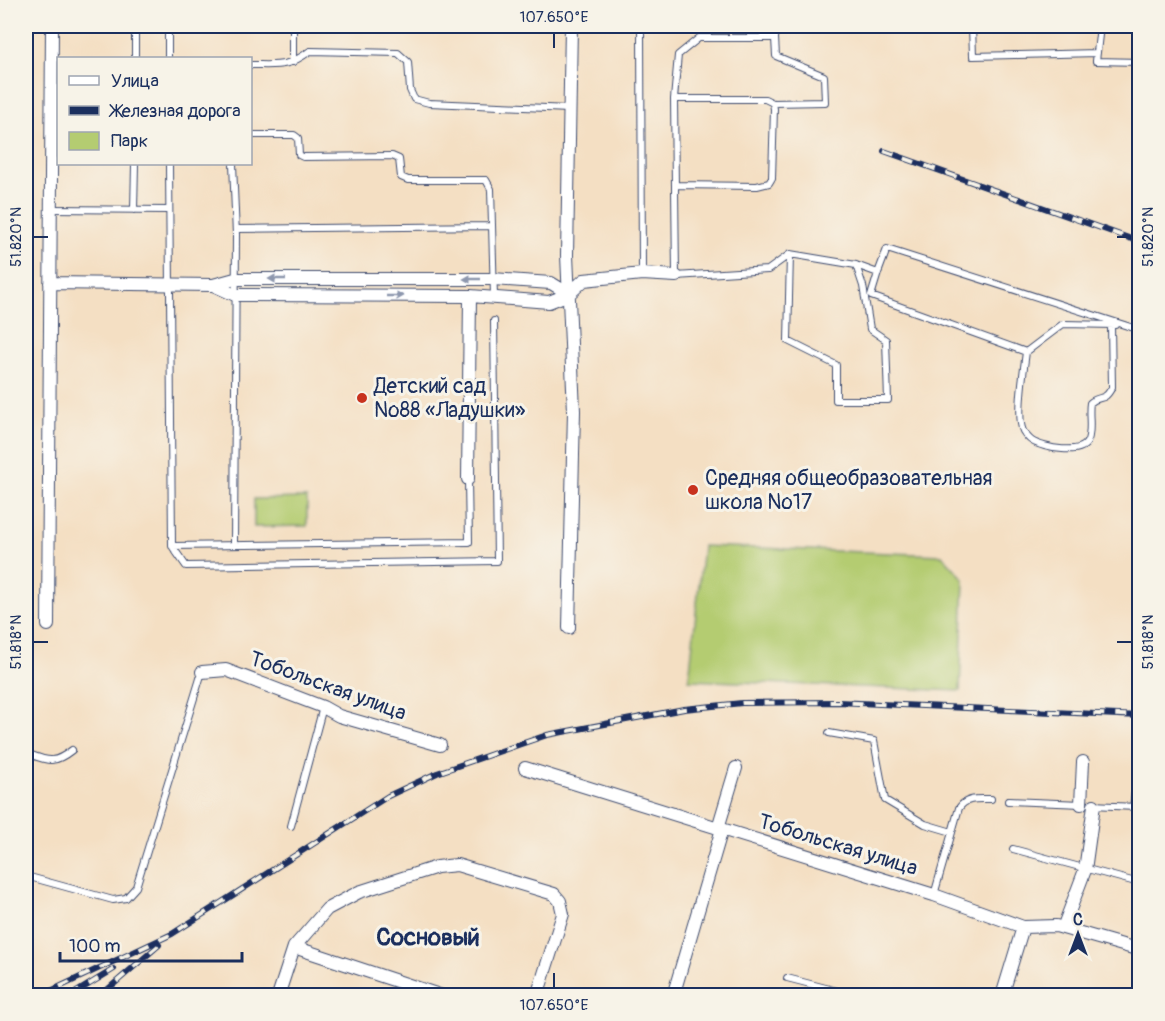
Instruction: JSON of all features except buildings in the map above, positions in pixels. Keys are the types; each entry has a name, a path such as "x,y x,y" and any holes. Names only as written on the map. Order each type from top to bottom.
{"street":[{"path":"48,626 52,26"},
{"path":"569,628 574,411 567,255 571,26"},
{"path":"213,285 235,295 470,296 549,302 569,294 584,280 642,274 676,276"},
{"path":"50,283 213,285 235,279 493,279 551,283 569,294"},
{"path":"364,279 364,296"},
{"path":"468,479 470,296"},
{"name":"Тобольская улица","path":"202,672 226,670 323,707 339,716 440,745"},
{"path":"1063,928 1084,870 1088,805 1083,762"},
{"name":"Тобольская улица","path":"525,768 933,895 1023,927 1056,926 1140,950"},
{"path":"673,996 736,768"},
{"path":"1138,807 1140,777"},
{"path":"278,996 294,947 327,909 370,889 438,867 457,865 554,894 560,901 563,914 537,996"},
{"path":"1002,996 1023,927"},
{"path":"294,947 442,996"}],"lane":[{"path":"293,26 293,62"},
{"path":"641,26 642,274"},
{"path":"674,99 765,99 772,103 825,102 824,76 776,56 777,26"},
{"path":"972,26 973,56 1097,53"},
{"path":"1100,26 1096,61 1140,62"},
{"path":"135,57 135,27 168,27 168,57"},
{"path":"775,38 699,38 678,55 674,99 676,276 768,270 790,254 856,265 878,273"},
{"path":"252,65 285,66 309,51 398,53 408,62 410,90 414,99 429,103 569,109"},
{"path":"675,185 757,186 769,183 772,178 772,103"},
{"path":"252,135 294,135 298,138 299,155 303,157 392,156 399,159 401,177 408,180 486,180 491,189 494,299"},
{"path":"134,210 135,165"},
{"path":"169,165 172,546 186,566 497,561 494,321"},
{"path":"233,165 236,230 234,545"},
{"path":"51,209 169,210"},
{"path":"236,230 492,226"},
{"path":"1026,352 871,296 887,249 1140,330"},
{"path":"790,254 788,341 836,365 836,400 888,400 886,340 870,330 856,265"},
{"path":"1111,325 1112,387 1108,396 1103,399 1094,399 1090,403 1088,441 1076,450 1045,447 1032,441 1022,430 1020,420 1026,352 1063,324 1122,325"},
{"path":"172,546 469,542 468,479"},
{"path":"26,876 113,900 126,898 136,887 202,672"},
{"path":"291,826 323,707"},
{"path":"829,733 874,741 885,800 925,824 952,832"},
{"path":"26,753 48,761 60,759 72,750"},
{"path":"933,895 962,803 970,799 991,799"},
{"path":"1008,801 1138,807"},
{"path":"1013,849 1132,882"},
{"path":"787,978 856,996"}],"green space":[{"path":"307,498 307,526 254,527 254,499"},
{"path":"703,546 942,555 964,579 960,691 689,680"}],"railway":[{"path":"884,151 1140,242"},
{"path":"40,996 172,934 388,796 437,773 547,735 684,709 742,703 838,702 1140,716"},
{"path":"100,996 159,945"},
{"path":"70,996 114,969"}],"place":[{"name":"Детский сад №88 «Ладушки»","path":"362,398"},
{"name":"Средняя общеобразовательная школа №17","path":"693,490"}],"district":[{"name":"Сосновый","path":"428,937"}]}
